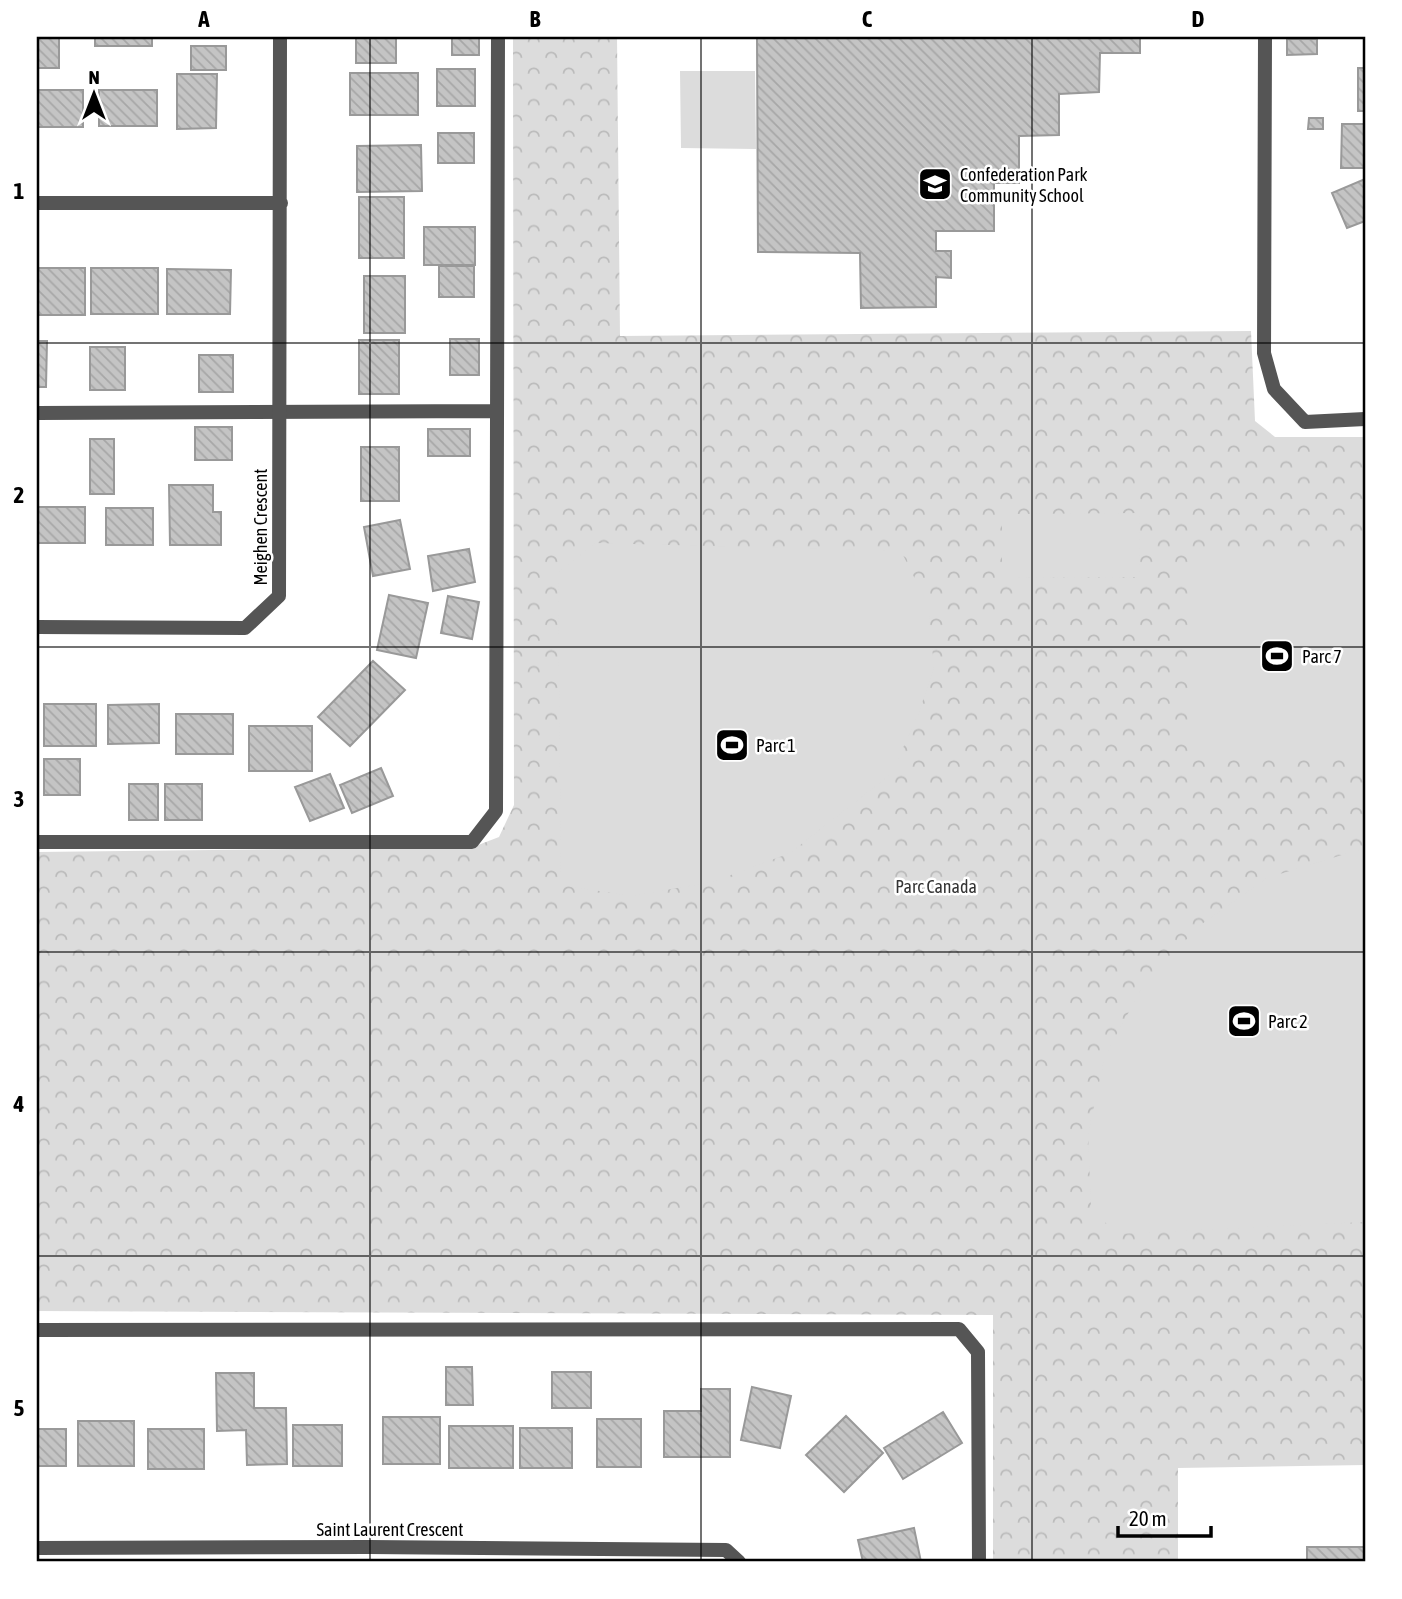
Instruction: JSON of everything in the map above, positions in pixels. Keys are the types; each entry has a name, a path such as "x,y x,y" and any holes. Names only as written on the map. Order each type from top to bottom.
{"street":[{"name":"Meighen Crescent","path":"37,627 245,628 279,596 280,37"},
{"path":"37,842 472,842 496,811 498,37"},
{"path":"1265,37 1264,353 1274,389 1305,422 1365,419"},
{"path":"37,203 281,203"},
{"path":"37,413 497,411"},
{"path":"37,1330 959,1329 978,1352 979,1562"},
{"name":"Saint Laurent Crescent","path":"37,1548 726,1550 738,1562"}],"green space":[{"name":"Parc Canada","path":"513,37 617,37 620,336 1251,331 1255,421 1275,437 1365,437 1365,1465 1178,1468 1178,1562 993,1562 993,1315 37,1311 37,852 473,847 499,837 514,805"},
{"path":"680,71 755,71 756,149 681,148"},
{"path":"1139,513 1140,577 1002,578 1002,514"},
{"name":"Parc 1","path":"596,543 901,551 928,605 934,667 918,715 891,774 790,853 712,882 631,896 561,885 558,572"},
{"name":"Parc 7","path":"1188,551 1365,551 1365,760 1188,760"},
{"name":"Parc 2","path":"1365,848 1365,1222 1116,1234 1091,1207 1088,1134 1105,1056 1143,986 1199,926 1267,878"}],"building":[{"path":"37,37 59,37 59,68 37,68"},
{"path":"95,37 152,37 152,46 95,46"},
{"path":"356,37 396,37 396,63 356,63"},
{"path":"452,37 479,37 479,55 452,55"},
{"path":"757,37 1140,37 1140,53 1100,53 1099,92 1059,94 1059,135 1019,136 1019,183 994,183 994,231 936,231 936,251 951,251 951,278 936,277 936,307 861,308 860,253 758,252"},
{"path":"1287,39 1317,39 1317,54 1287,55"},
{"path":"191,46 226,46 226,70 191,70"},
{"path":"1358,68 1365,68 1365,111 1358,111"},
{"path":"437,69 475,69 475,106 437,106"},
{"path":"350,73 418,73 418,115 350,115"},
{"path":"177,74 217,74 216,128 177,129"},
{"path":"37,90 83,90 83,127 37,127"},
{"path":"99,90 157,90 157,126 99,126"},
{"path":"1309,118 1323,118 1323,129 1308,129"},
{"path":"1342,124 1365,124 1365,168 1341,168"},
{"path":"438,133 474,133 474,163 438,163"},
{"path":"421,145 422,191 357,192 357,146"},
{"path":"1365,179 1365,221 1347,228 1332,193"},
{"path":"359,197 404,197 404,258 359,258"},
{"path":"424,227 475,227 475,265 424,265"},
{"path":"439,266 474,266 474,297 439,297"},
{"path":"37,268 85,268 85,315 37,315"},
{"path":"91,268 158,268 158,314 91,314"},
{"path":"167,269 231,270 230,314 167,314"},
{"path":"364,276 405,276 405,333 364,333"},
{"path":"450,339 479,339 479,375 450,375"},
{"path":"359,340 399,340 399,394 359,394"},
{"path":"37,341 47,341 46,387 37,387"},
{"path":"90,347 125,347 125,390 90,390"},
{"path":"199,355 233,355 233,392 199,392"},
{"path":"195,427 232,427 232,460 195,460"},
{"path":"428,429 470,429 470,456 428,456"},
{"path":"90,439 114,439 114,494 90,494"},
{"path":"361,447 399,447 399,501 361,501"},
{"path":"169,485 213,485 213,512 221,512 221,545 170,545"},
{"path":"37,507 85,507 85,543 37,543"},
{"path":"106,508 153,508 153,545 106,545"},
{"path":"400,520 410,569 373,576 364,527"},
{"path":"469,549 475,582 433,591 428,556"},
{"path":"389,595 428,603 416,658 377,650"},
{"path":"448,596 479,602 472,639 441,633"},
{"path":"373,661 405,690 350,746 318,717"},
{"path":"44,704 96,704 96,746 44,746"},
{"path":"159,704 159,743 108,744 108,705"},
{"path":"176,714 233,714 233,754 176,754"},
{"path":"249,726 312,726 312,771 249,771"},
{"path":"44,759 80,759 80,795 44,795"},
{"path":"381,768 393,796 352,813 340,785"},
{"path":"330,774 344,808 310,821 295,787"},
{"path":"129,784 158,784 158,820 129,820"},
{"path":"165,784 202,784 202,820 165,820"},
{"path":"446,1367 472,1367 473,1405 446,1405"},
{"path":"552,1372 591,1372 591,1408 552,1408"},
{"path":"216,1373 254,1373 254,1408 286,1408 287,1464 247,1465 246,1430 217,1431"},
{"path":"752,1387 791,1396 780,1448 741,1440"},
{"path":"701,1389 730,1389 730,1457 664,1457 664,1411 701,1411"},
{"path":"943,1412 962,1443 903,1479 884,1448"},
{"path":"846,1416 883,1453 844,1492 806,1455"},
{"path":"383,1417 440,1417 440,1464 383,1464"},
{"path":"597,1419 641,1419 641,1467 597,1467"},
{"path":"78,1421 134,1421 134,1466 78,1466"},
{"path":"293,1425 342,1425 342,1466 293,1466"},
{"path":"449,1426 513,1426 513,1468 449,1468"},
{"path":"520,1428 572,1428 572,1468 520,1468"},
{"path":"37,1429 66,1429 66,1466 37,1466"},
{"path":"148,1429 204,1429 204,1469 148,1469"},
{"path":"914,1528 921,1562 863,1562 858,1540"},
{"path":"1307,1547 1365,1547 1365,1562 1307,1562"}],"place":[{"name":"Confederation Park Community School","path":"935,184"},
{"name":"Parc 7","path":"1277,656"},
{"name":"Parc 1","path":"732,745"},
{"name":"Parc 2","path":"1244,1021"}]}
